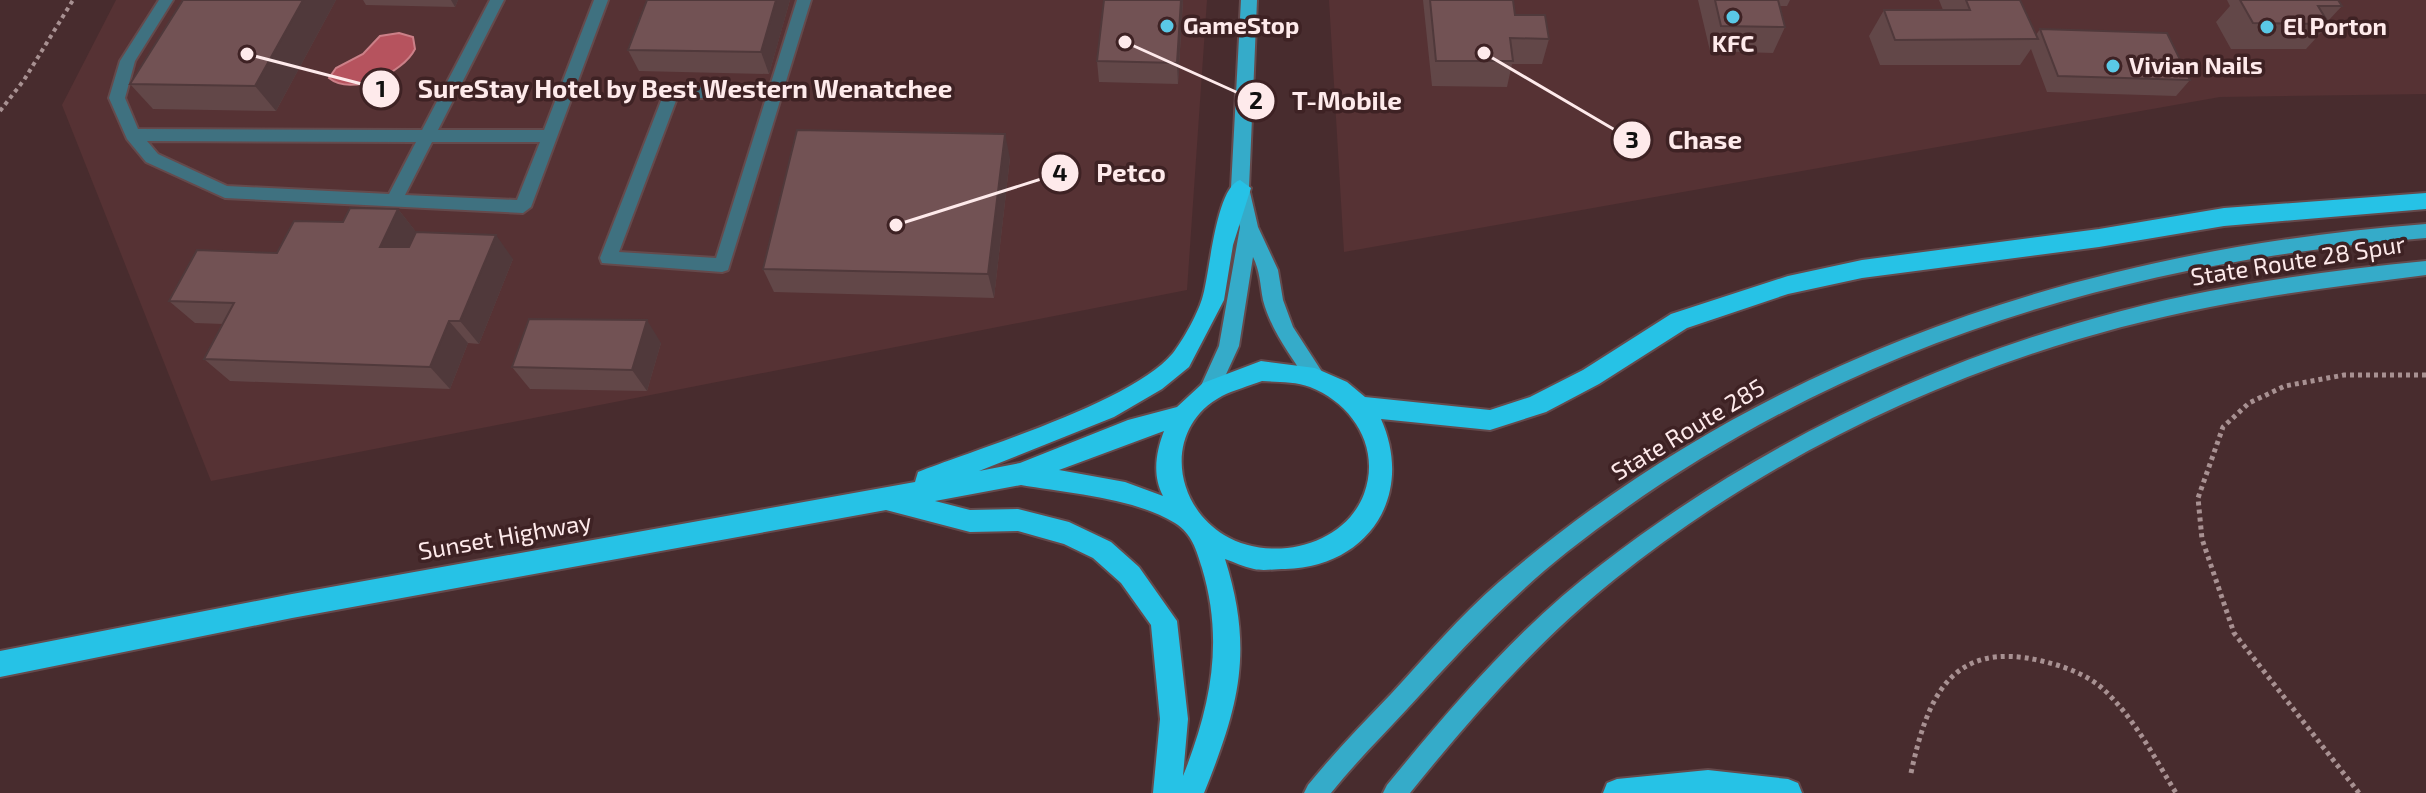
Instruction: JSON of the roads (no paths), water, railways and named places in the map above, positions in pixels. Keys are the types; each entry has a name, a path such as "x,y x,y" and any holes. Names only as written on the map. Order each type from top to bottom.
{"highway":[{"path":"884,498 1105,410 1154,382 1181,360 1213,300 1222,245 1240,188"},
{"path":"1359,407 1441,418 1490,420 1537,405 1591,377 1679,321 1788,285 1862,269 2184,224 2309,209 2426,201"},
{"path":"1261,371 1290,372 1316,378 1340,390 1359,407 1378,437 1384,471 1376,504 1355,534 1322,554 1282,561 1241,556 1206,539 1183,515 1168,482 1168,447 1181,416 1210,388 1235,377 1261,371"},
{"name":"Sunset Highway","path":"0,664 292,606 1021,474 1109,437 1181,416"},
{"name":"Sunset Highway","path":"1021,474 1125,493 1183,515"},
{"path":"884,498 970,521 1018,520 1069,534 1102,550 1130,575 1164,621 1174,719 1167,793"},
{"path":"1190,793 1211,741 1229,659 1225,607 1206,539"},
{"path":"1617,793 1708,784 1788,793"}],"main road":[{"path":"1249,0 1240,188 1249,227 1269,270 1273,300 1285,330 1316,378"},
{"path":"1210,388 1229,346 1249,227"},
{"name":"State Route 28 Spur","path":"2181,267 2301,245 2426,231"},
{"name":"State Route 285","path":"1316,793 1431,665 1505,591 1618,502 1699,450 1831,379 1912,342 2046,297 2181,267"},
{"name":"State Route 28 Spur","path":"1395,793 1472,702 1558,616 1652,538 1738,480 1861,414 1970,369 2104,324 2296,284 2426,268"}],"lane":[{"path":"166,0 128,61 117,98 133,135 152,158 225,192 523,207 601,0"},
{"path":"394,200 497,0"},
{"path":"776,92 671,92 608,258 722,265 776,92 804,0"},
{"path":"133,135 549,136"}],"place":[{"name":"KFC","path":"1733,17"},
{"name":"GameStop","path":"1167,26"},
{"name":"El Porton","path":"2267,27"},
{"name":"T-Mobile","path":"1125,42"},
{"name":"Chase","path":"1484,53"},
{"name":"SureStay Hotel by Best Western Wenatchee","path":"247,54"},
{"name":"Vivian Nails","path":"2113,66"},
{"name":"Petco","path":"896,225"}]}
